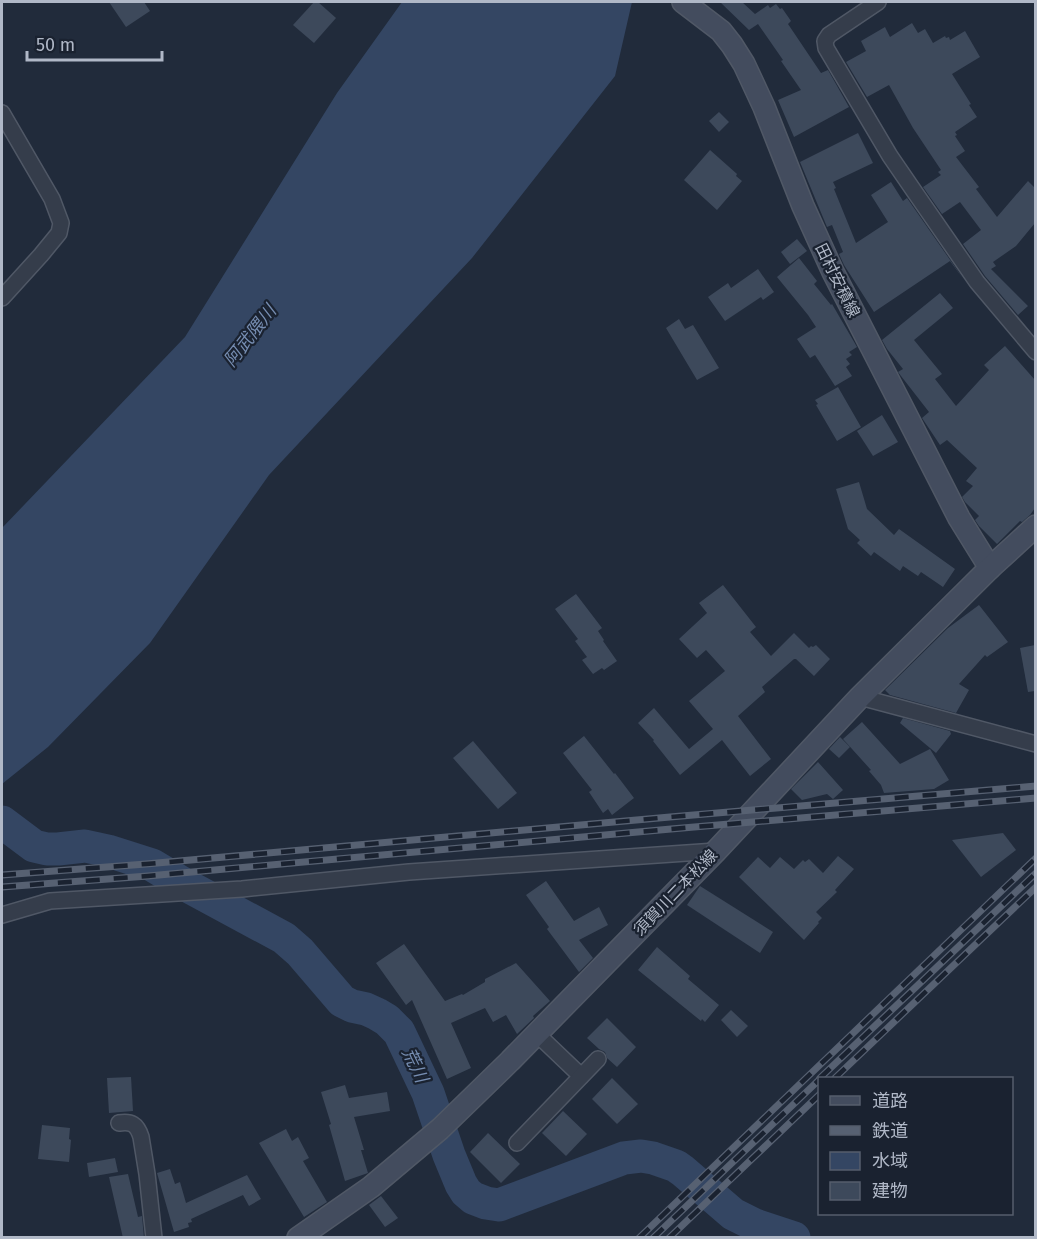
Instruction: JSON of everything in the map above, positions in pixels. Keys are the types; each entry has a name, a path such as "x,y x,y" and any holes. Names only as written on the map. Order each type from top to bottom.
{"main road":[{"name":"田村安積線","path":"683,2 721,31 744,64 833,272 959,518 990,568"},
{"name":"須賀川二本松線","path":"298,1238 371,1187 440,1129 537,1034 716,851 860,697 1035,526"}],"street":[{"path":"878,2 829,35 825,41 826,48 890,156 977,282 1035,352"},
{"path":"2,113 52,199 61,223 59,233 2,298"},
{"path":"860,697 1035,744"},
{"path":"2,915 50,901 242,889 409,872 716,851"},
{"path":"537,1034 581,1076"},
{"path":"517,1143 598,1059"},
{"path":"119,1123 128,1122 135,1125 141,1137 154,1238"}],"water":[{"name":"阿武隈川","path":"402,2 632,2 615,76 472,258 269,475 150,643 48,747 2,784 2,528 185,337 337,93"}],"building":[{"path":"109,2 144,2 150,11 126,27"},
{"path":"314,2 318,2 336,18 314,43 293,25"},
{"path":"720,2 742,2 755,14 768,5 770,8 776,4 780,9 782,8 791,21 788,24 821,73 828,70 849,107 794,137 778,100 801,90 758,24 749,30"},
{"path":"912,23 918,33 925,29 933,43 945,36 950,40 965,31 980,57 952,74 977,117 955,132 957,135 955,136 965,151 956,157 979,187 976,189 997,217 1028,181 1035,188 1035,223 1016,246 993,262 996,266 991,269 1028,306 1018,315 985,276 963,244 981,230 960,202 942,214 923,187 941,175 938,172 941,170 913,128 889,85 867,97 846,62 866,51 861,41 885,27 890,37"},
{"path":"719,112 729,122 719,132 709,121"},
{"path":"858,133 873,163 833,182 856,243 888,222 871,195 891,182 903,201 907,198 964,280 950,261 874,312 844,265 839,254 843,252 832,225 827,227 800,162"},
{"path":"710,150 742,181 717,210 684,180"},
{"path":"797,239 807,251 790,264 781,252"},
{"path":"799,258 817,281 814,284 832,304 857,347 849,352 852,355 846,359 850,364 846,367 852,376 835,386 815,355 810,358 797,339 816,327 777,277"},
{"path":"758,269 774,292 763,300 761,297 725,321 708,297 728,283 731,288"},
{"path":"940,293 953,308 914,340 942,374 935,379 956,406 989,370 984,365 1005,346 1035,380 1035,508 997,544 979,526 975,520 979,516 962,497 973,486 966,481 977,468 947,440 940,445 922,418 929,412 898,372 903,369 882,340"},
{"path":"679,319 685,329 693,325 719,368 697,380 666,328"},
{"path":"838,387 861,427 837,441 815,400"},
{"path":"882,415 898,442 873,456 857,431"},
{"path":"859,482 867,509 894,535 899,529 955,569 943,587 921,572 918,576 903,566 900,571 874,552 871,556 857,543 860,540 848,529 836,489"},
{"path":"723,585 756,627 750,632 771,656 794,633 809,648 816,645 830,659 814,676 794,659 762,687 765,692 738,716 771,759 750,776 722,740 680,775 638,723 654,708 689,749 713,729 689,701 725,671 706,650 697,658 679,639 707,613 699,603"},
{"path":"576,594 602,628 598,631 617,661 593,674 582,660 587,657 575,641 578,639 555,609"},
{"path":"979,605 1008,642 987,657 985,655 959,684 969,690 956,713 890,695 885,690 948,628"},
{"path":"1035,645 1035,691 1028,692 1020,648"},
{"path":"903,718 950,731 951,734 936,753 900,723"},
{"path":"862,722 900,764 930,749 949,780 934,789 884,793 881,785 869,771 871,770 843,739"},
{"path":"584,736 634,798 612,815 608,809 603,813 589,792 592,790 563,753"},
{"path":"840,737 850,747 839,758 829,749"},
{"path":"473,741 517,793 498,809 453,758"},
{"path":"818,762 843,790 833,799 827,794 802,800 791,789"},
{"path":"1003,833 1016,850 981,877 952,840"},
{"path":"838,856 854,869 835,890 837,892 816,912 822,918 804,940 739,877 758,857 770,868 780,857 794,869 803,860 805,862 809,859 823,873"},
{"path":"546,881 574,921 599,907 608,925 579,940 593,958 579,972 547,929 549,927 526,895"},
{"path":"700,886 773,932 760,953 687,905"},
{"path":"404,944 445,1001 463,995 485,982 485,979 516,963 550,1001 517,1034 506,1015 493,1022 485,1008 451,1023 471,1068 447,1079 412,1000 406,1005 376,963"},
{"path":"657,947 690,976 688,979 719,1005 705,1022 638,970"},
{"path":"731,1010 748,1026 737,1037 721,1020"},
{"path":"607,1018 636,1047 617,1067 607,1058 605,1052 587,1038"},
{"path":"131,1077 133,1111 109,1113 107,1078"},
{"path":"612,1078 638,1104 617,1124 592,1099"},
{"path":"345,1085 349,1098 387,1092 390,1111 354,1117 368,1173 345,1181 321,1092"},
{"path":"563,1111 587,1134 566,1156 542,1133"},
{"path":"42,1125 70,1128 69,1162 38,1159"},
{"path":"286,1129 292,1141 298,1137 309,1158 303,1161 327,1202 304,1217 259,1143"},
{"path":"488,1133 520,1164 501,1183 470,1152"},
{"path":"115,1158 118,1172 89,1177 87,1163"},
{"path":"170,1169 175,1184 180,1182 186,1203 247,1175 261,1199 249,1206 243,1195 191,1219 192,1222 188,1223 189,1227 174,1232 157,1173"},
{"path":"128,1174 138,1217 142,1216 144,1238 123,1238 109,1177"},
{"path":"381,1196 398,1218 385,1227 369,1205"}],"waterway":[{"name":"荒川","path":"2,822 34,846 47,849 85,846 152,865 284,938 300,952 342,1001 366,1009 387,1020 399,1032 428,1093 461,1184 473,1198 499,1205 624,1158 641,1156 676,1166 733,1214 755,1225 794,1238"}],"railway":[{"path":"2,875 1036,786"},
{"path":"2,887 1036,798"},
{"path":"639,1238 1036,858"},
{"path":"821,1077 1036,873"},
{"path":"836,1077 1036,887"},
{"path":"653,1238 818,1081"},
{"path":"669,1238 818,1096"}]}
